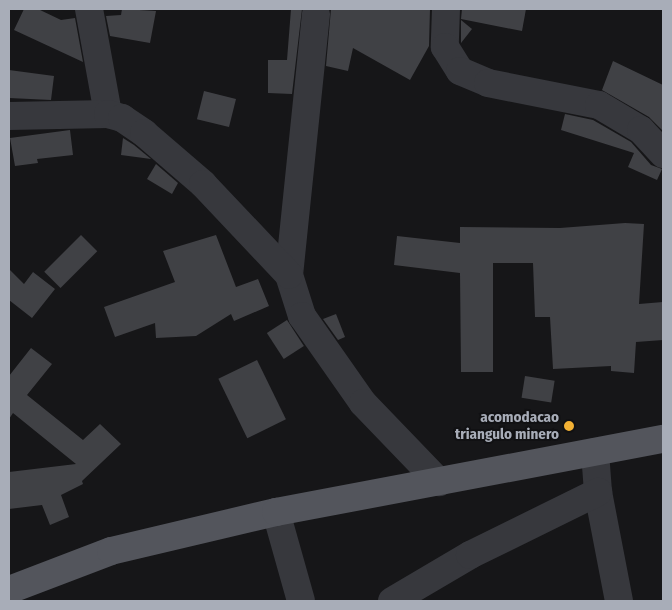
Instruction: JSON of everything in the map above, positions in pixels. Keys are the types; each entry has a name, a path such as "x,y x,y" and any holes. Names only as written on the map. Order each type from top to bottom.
{"main road":[{"path":"9,590 111,551 276,512 663,439"}],"street":[{"path":"89,9 108,114"},
{"path":"446,9 445,47 460,71 488,83 599,105 641,130 663,154"},
{"path":"316,14 289,275 302,316 363,403 439,482"},
{"path":"9,116 108,114 122,118 167,151 203,184 289,275"},
{"path":"595,452 598,492 619,601"},
{"path":"392,601 470,555 598,492"},
{"path":"276,512 301,601"}],"building":[{"path":"24,9 38,9 61,20 75,18 83,62 14,30"},
{"path":"122,9 156,11 150,43 110,36 106,16 121,15"},
{"path":"291,9 302,9 292,94 268,93 268,60 287,60"},
{"path":"331,9 430,9 429,46 410,80 353,48 348,71 326,66"},
{"path":"462,9 526,9 522,31 461,19"},
{"path":"461,20 472,29 461,43"},
{"path":"613,61 663,85 663,131 649,117 602,90"},
{"path":"9,70 54,76 51,100 9,98"},
{"path":"204,91 236,99 229,127 197,119"},
{"path":"565,114 593,120 631,142 651,165 662,169 657,180 628,167 634,153 561,130"},
{"path":"70,130 73,155 37,159 38,163 15,166 10,138"},
{"path":"123,138 134,145 151,159 121,155"},
{"path":"156,164 178,183 172,194 147,179"},
{"path":"625,223 644,224 639,304 663,302 663,340 636,342 634,373 611,371 611,366 553,369 550,317 535,317 533,263 493,263 493,372 461,372 460,273 394,265 397,236 460,243 460,227 560,228"},
{"path":"81,235 97,251 60,288 44,272"},
{"path":"216,235 236,287 258,279 269,306 234,321 231,314 196,336 156,338 155,323 115,337 104,307 175,282 163,251"},
{"path":"9,269 24,284 33,272 55,289 32,318 9,300"},
{"path":"336,314 345,337 338,340 323,319"},
{"path":"287,320 304,346 284,359 267,333"},
{"path":"31,348 52,364 27,395 83,440 100,424 121,444 82,481 83,484 61,495 69,517 50,525 42,505 9,509 9,472 76,464 13,413 9,419 9,376"},
{"path":"257,360 286,419 247,438 218,379"},
{"path":"525,376 555,381 551,402 522,398"}],"place":[{"name":"acomodacao triangulo minero","path":"569,426"}]}
